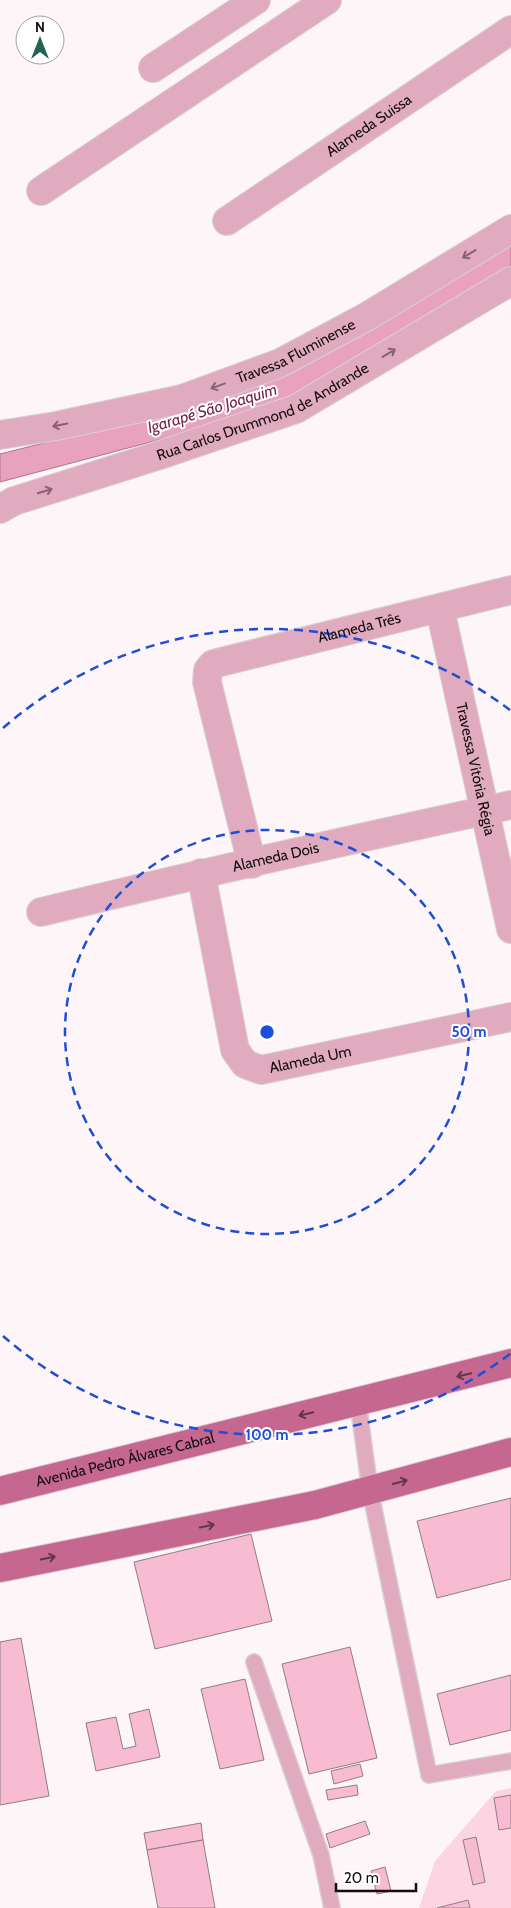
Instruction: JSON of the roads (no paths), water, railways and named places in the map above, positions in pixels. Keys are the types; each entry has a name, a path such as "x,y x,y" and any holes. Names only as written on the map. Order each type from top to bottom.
{"main road":[{"name":"Avenida Pedro Álvares Cabral","path":"0,1491 511,1363"},
{"path":"0,1568 315,1505 511,1452"}],"street":[{"path":"153,68 256,0"},
{"path":"41,192 327,0"},
{"name":"Alameda Suissa","path":"228,221 511,30"},
{"name":"Travessa Fluminense","path":"0,435 56,426 182,399 280,363 366,317 511,229"},
{"name":"Rua Carlos Drummond de Andrande","path":"0,508 14,501 160,455 296,409 511,281"},
{"name":"Alameda Três","path":"252,864 207,682 208,670 213,664 511,590"},
{"name":"Travessa Vitória Régia","path":"440,609 511,929"},
{"name":"Alameda Dois","path":"41,912 201,873 252,864 511,805"},
{"name":"Alameda Um","path":"201,873 235,1050 245,1064 261,1070 511,1017"}],"lane":[{"path":"358,1402 370,1490 429,1775 511,1761"},
{"path":"254,1662 321,1855 332,1908"}],"water":[{"name":"Igarapé São Joaquim","path":"511,237 511,266 275,409 0,482 0,454 191,406"}]}
